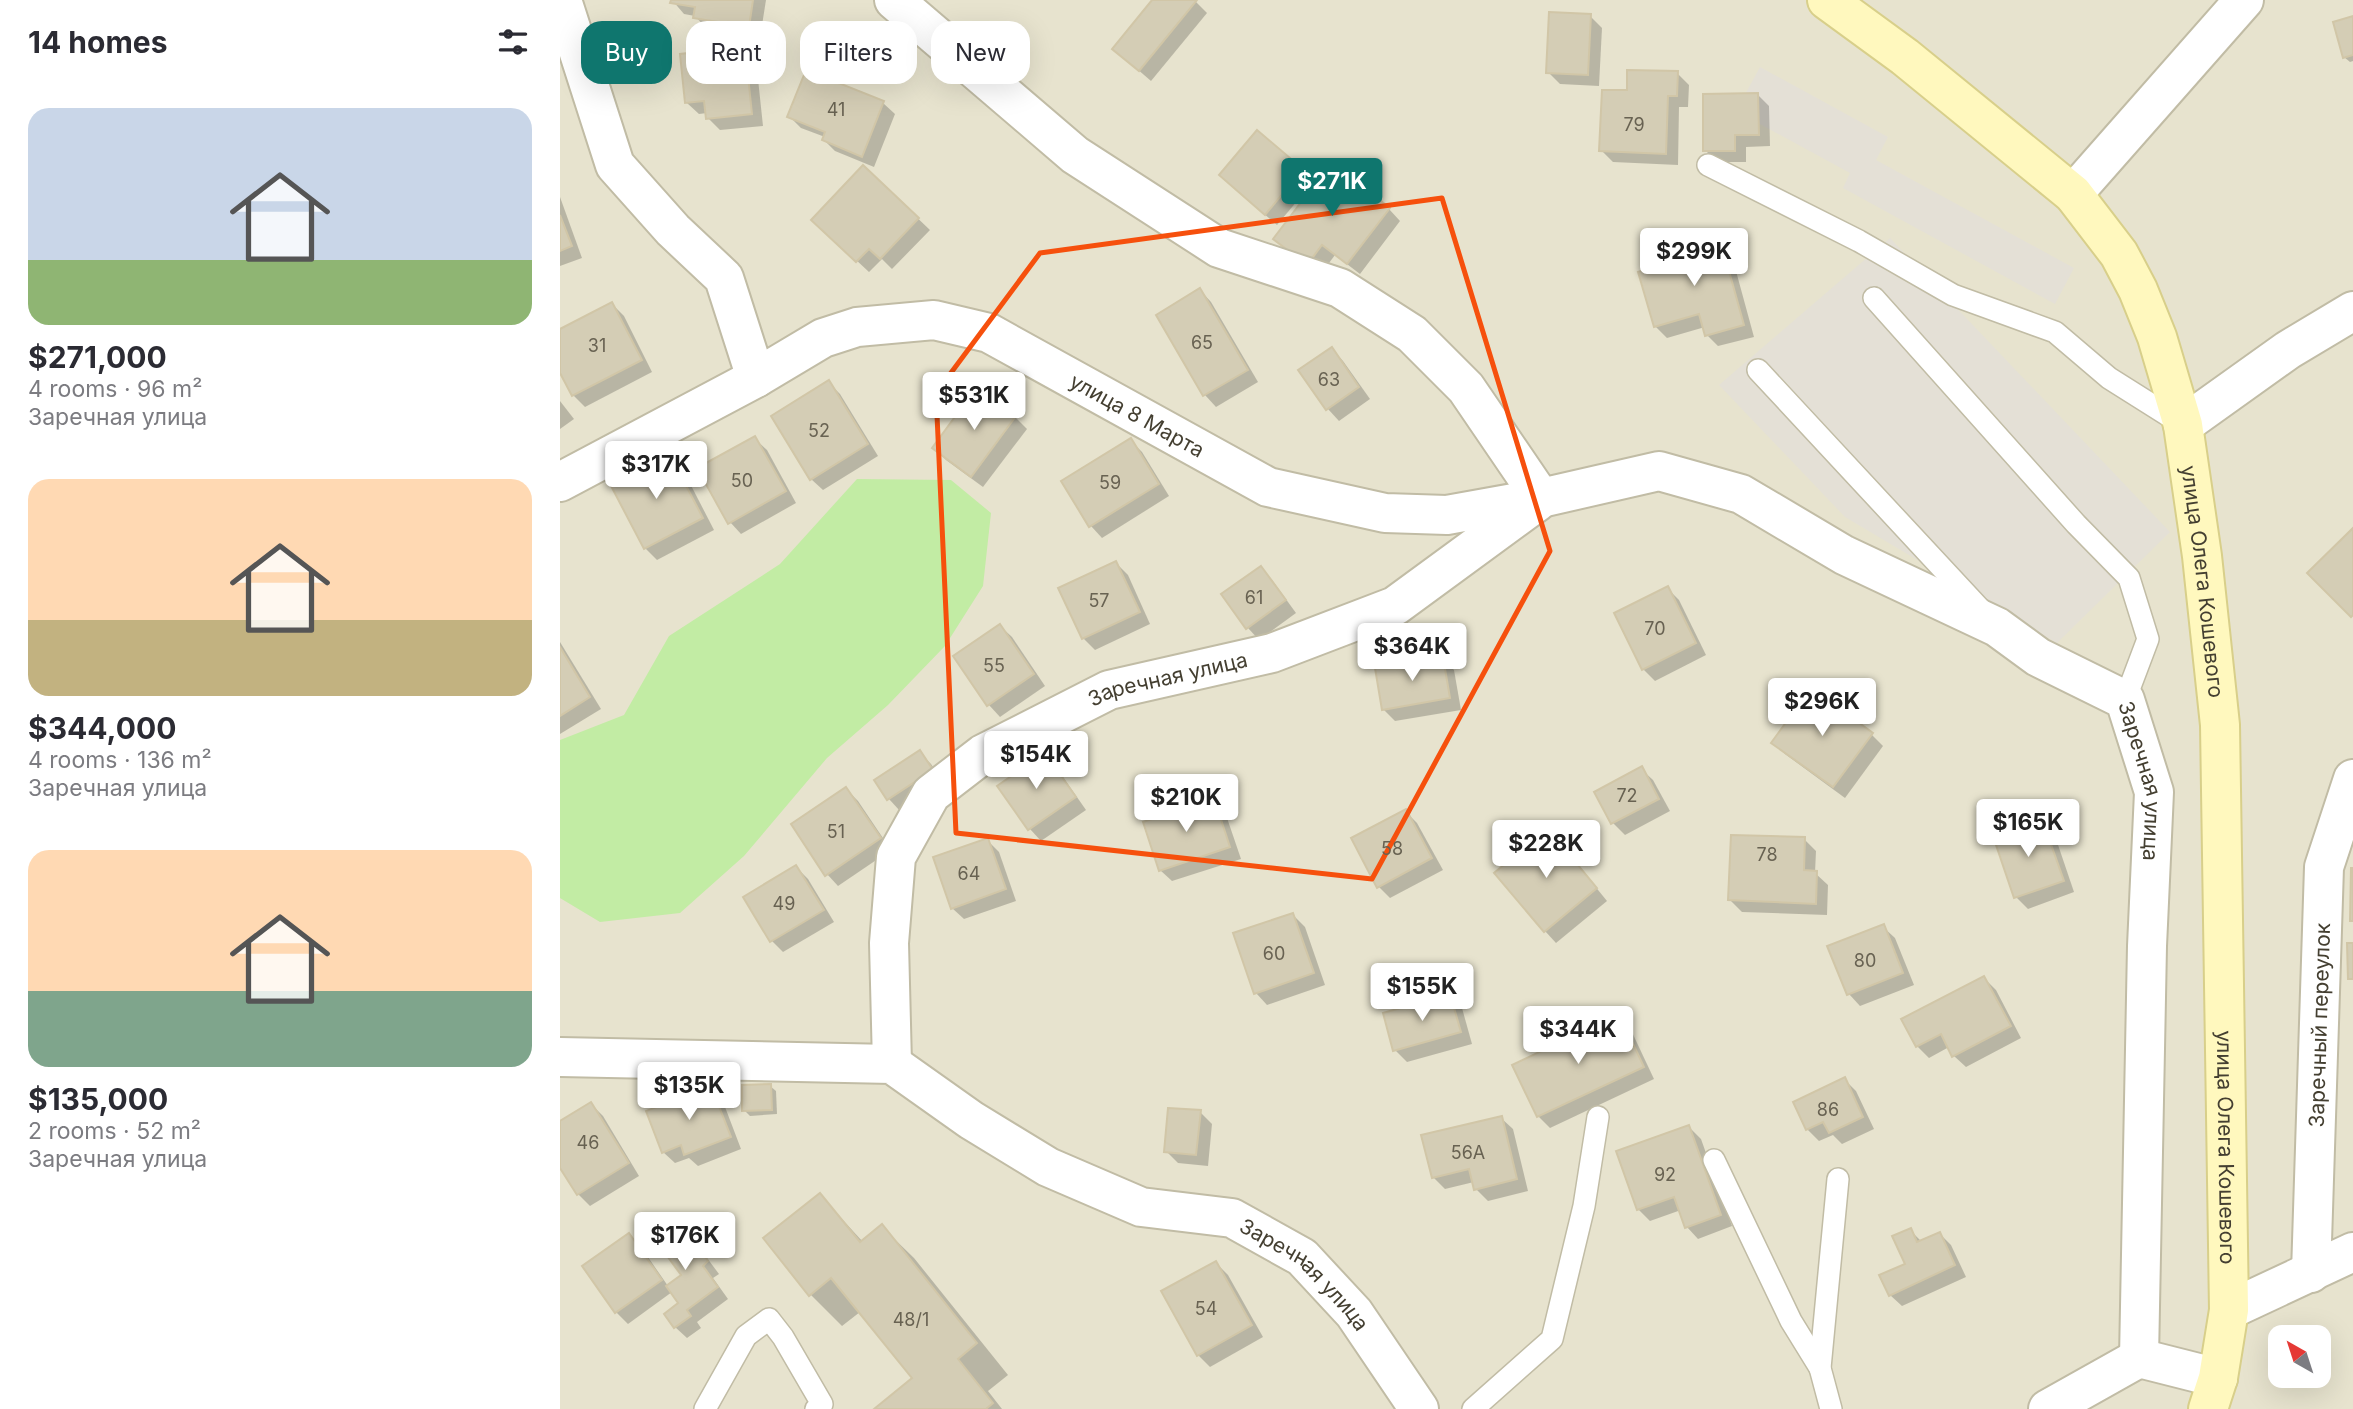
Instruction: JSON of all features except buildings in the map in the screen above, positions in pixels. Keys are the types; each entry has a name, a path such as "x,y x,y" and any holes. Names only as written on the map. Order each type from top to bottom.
{"street":[{"path":"562,0 615,166 673,230 724,278 756,378"},
{"path":"894,0 1086,162 1219,248 1340,288 1412,334 1466,388 1541,498"},
{"name":"улица Олега Кошевого","path":"1827,0 1905,57 2073,194 2119,254 2138,290 2157,337 2183,425 2202,556 2220,724 2229,1310 2213,1393"},
{"path":"2073,194 2244,0"},
{"path":"2183,425 2288,350 2353,311"},
{"name":"улица 8 Марта","path":"560,482 756,378 822,338 857,327 934,320 989,333 1268,487 1385,513 1447,515 1541,498"},
{"name":"Заречная улица","path":"1419,1409 1354,1312 1302,1256 1232,1218 1141,1207 1048,1167 971,1120 892,1064 889,943 896,857 931,794 983,754 1109,690 1272,653 1395,606 1541,498 1659,471 1741,494 1844,555 1997,627 2038,657 2125,700 2154,792 2147,946 2138,1358"},
{"name":"Заречный переулок","path":"2311,1273 2324,867 2353,779"},
{"path":"560,1057 892,1064"},
{"path":"2229,1310 2353,1252"},
{"path":"2048,1409 2138,1358 2213,1393"}],"lane":[{"path":"1708,165 1859,241 1953,295 2055,332 2109,378 2183,425"},
{"path":"1874,298 2076,524 2129,578 2148,639 2125,700"},
{"path":"1758,370 1997,627"},
{"path":"1473,1409 1552,1339 1584,1206 1598,1117"},
{"path":"1714,1160 1791,1321 1820,1368 1831,1409"},
{"path":"1820,1368 1838,1179"},
{"path":"705,1409 746,1336 769,1319 783,1337 822,1404 816,1409"}],"highlighted area":[{"path":"1442,198 1550,551 1372,879 956,833 936,393 1040,253"}],"shaded area":[{"path":"560,0 2353,0 2353,1409 560,1409"},
{"path":"1760,67 1888,137 1876,160 2074,268 2055,304 1843,188 1850,173 1736,111"},
{"path":"1890,238 2170,532 2057,643 1845,517 1719,385"}],"green space":[{"path":"857,479 951,480 991,513 983,586 945,646 888,705 827,758 744,856 680,913 600,922 560,898 560,740 624,715 669,636 780,564"}]}
